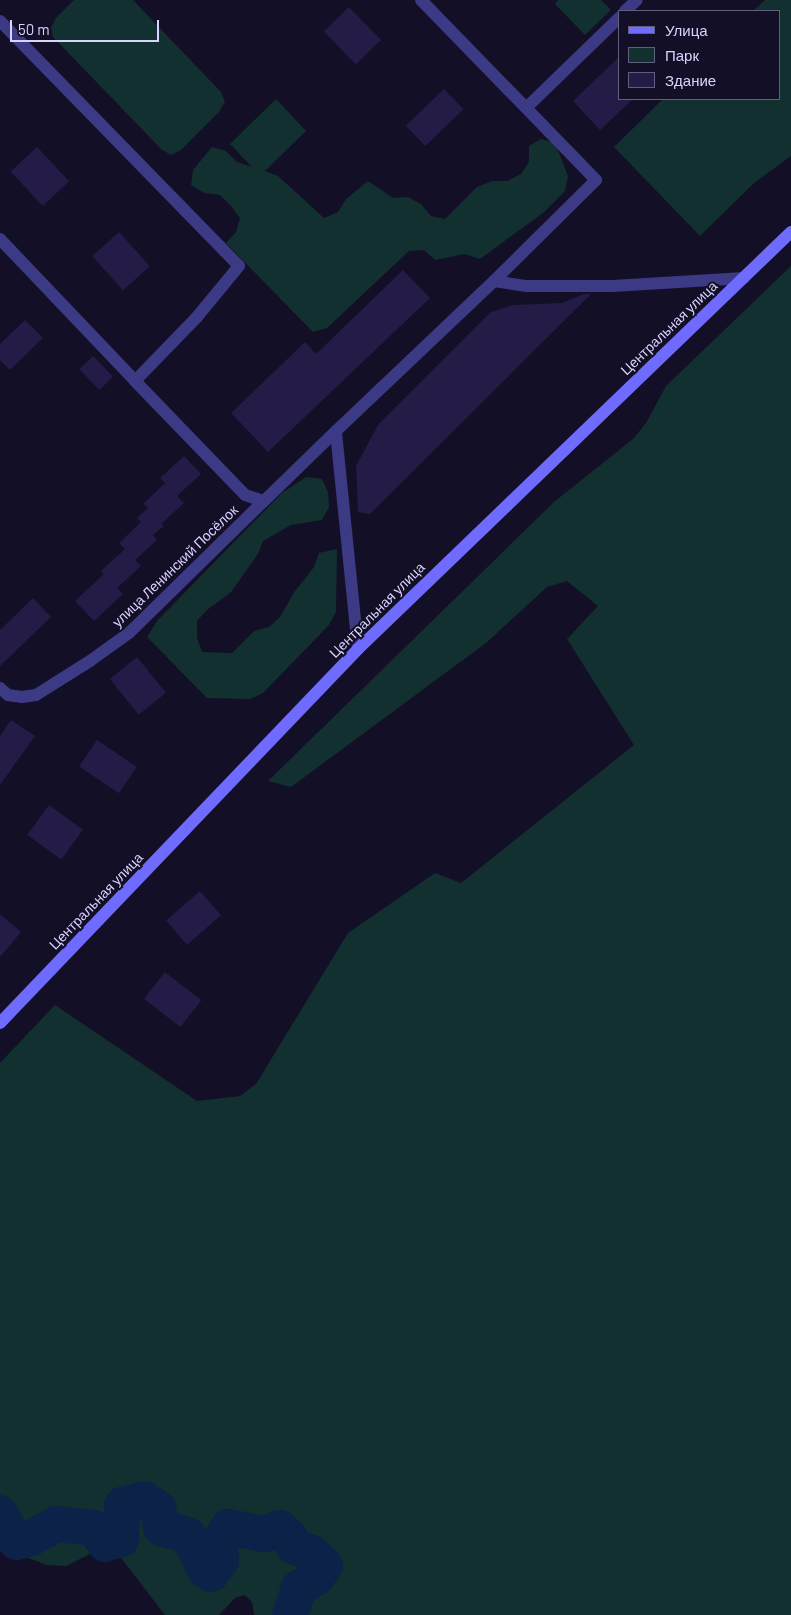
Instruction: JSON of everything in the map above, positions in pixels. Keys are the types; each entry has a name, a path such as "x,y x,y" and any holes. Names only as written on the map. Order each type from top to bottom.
{"main road":[{"name":"Центральная улица","path":"0,1024 358,649 791,232"}],"street":[{"path":"421,0 526,108 618,19"},
{"path":"626,10 635,1"},
{"path":"0,21 239,266 197,317 135,381"},
{"name":"улица Ленинский Посёлок","path":"0,688 8,695 22,697 36,695 90,661 130,632 596,180 526,108"},
{"path":"0,239 245,495 264,501"},
{"path":"494,281 527,286 613,286 744,278"},
{"path":"336,431 358,649"}],"green space":[{"path":"74,0 133,0 221,92 225,102 219,112 181,150 171,155 162,150 53,37 51,28 56,18"},
{"path":"558,0 601,0 611,10 585,35 555,4"},
{"path":"765,0 791,0 791,156 753,184 700,236 614,147 662,100 781,100 781,10 754,10"},
{"path":"276,99 306,131 265,171 278,176 324,218 338,212 346,199 368,181 393,198 408,197 421,204 431,216 445,219 477,187 492,181 507,181 521,174 529,162 529,146 541,139 555,143 568,176 565,191 543,213 480,259 465,254 435,260 424,250 409,251 327,328 313,332 226,243 236,232 240,218 231,206 220,195 204,193 191,185 193,170 212,147 226,151 237,162 252,167 230,144"},
{"path":"791,266 791,1615 254,1615 252,1602 245,1595 235,1598 219,1615 165,1615 115,1550 100,1549 66,1566 47,1565 7,1550 0,1539 0,1063 55,1005 197,1101 240,1096 256,1084 348,933 435,873 461,883 634,745 567,639 598,606 567,581 547,587 486,643 291,787 268,781 554,502 633,439 646,423 666,386"},
{"path":"306,477 322,479 328,492 329,507 322,520 291,525 263,541 258,554 231,592 207,610 197,621 197,638 202,652 232,653 254,631 269,627 280,617 295,591 314,567 319,553 337,549 336,612 329,625 263,693 250,699 207,698 147,637 157,621 282,493"}],"building":[{"path":"349,7 381,40 356,64 324,31"},
{"path":"618,58 618,100 632,100 600,130 573,101"},
{"path":"444,89 463,109 425,146 406,126"},
{"path":"37,147 69,181 43,206 11,172"},
{"path":"119,232 150,266 123,290 92,256"},
{"path":"403,270 430,298 268,452 231,413 305,342 316,354"},
{"path":"584,294 591,294 370,514 358,512 356,466 378,425 491,312 513,305 562,303"},
{"path":"25,320 43,338 10,370 0,360 0,344"},
{"path":"93,356 113,377 99,390 79,369"},
{"path":"184,456 201,474 177,496 184,503 161,524 164,526 153,535 157,540 135,560 141,566 117,588 123,594 94,621 75,601 104,574 101,571 125,549 119,543 141,522 137,518 148,508 143,504 165,483 160,478"},
{"path":"33,598 51,617 0,666 0,630"},
{"path":"137,657 166,693 139,715 110,679"},
{"path":"11,720 35,736 0,785 0,736"},
{"path":"97,740 137,767 119,793 79,767"},
{"path":"49,805 83,830 61,860 27,835"},
{"path":"200,891 221,915 187,945 166,921"},
{"path":"0,914 21,932 0,957"},
{"path":"165,972 201,1000 180,1027 144,999"}],"waterway":[{"path":"0,1513 16,1542 31,1538 56,1524 94,1528 105,1544 121,1539 122,1505 144,1499 158,1508 161,1528 188,1535 205,1570 211,1574 221,1560 220,1541 228,1527 265,1534 280,1528 289,1536 293,1546 312,1553 325,1566 316,1578 299,1588 290,1615"}]}
